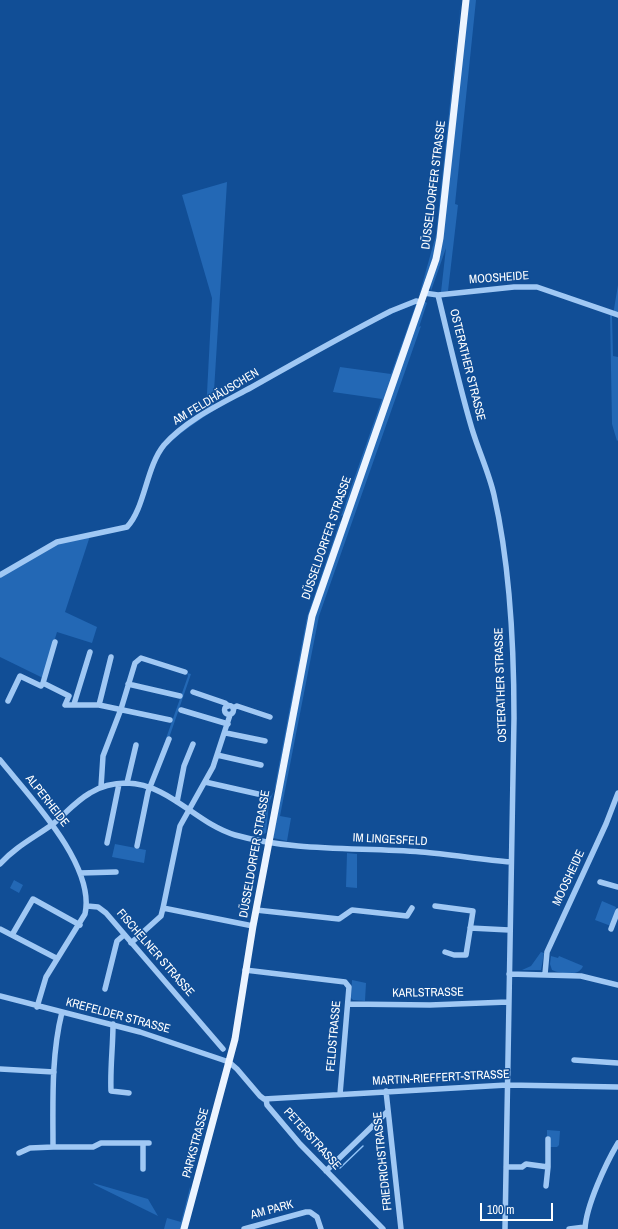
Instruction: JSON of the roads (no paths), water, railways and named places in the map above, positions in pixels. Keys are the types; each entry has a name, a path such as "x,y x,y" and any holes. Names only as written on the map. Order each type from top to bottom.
{"main road":[{"name":"DÜSSELDORFER STRASSE","path":"229,1062 236,1032 253,926 312,616 436,259 440,238 466,0"},
{"name":"PARKSTRASSE","path":"184,1229 229,1062"}],"street":[{"name":"MOOSHEIDE","path":"424,293 438,294 514,287 537,287 618,315"},
{"name":"OSTERATHER STRASSE","path":"438,294 472,430 494,494 504,562 514,688 505,1229"},
{"name":"AM FELDHÄUSCHEN","path":"0,575 57,542 127,527 133,519 154,464 164,446 179,431 212,409 391,310 416,301 421,302"},
{"path":"43,684 56,642"},
{"path":"74,704 90,652"},
{"path":"99,705 111,657"},
{"path":"0,864 10,854 52,824 82,798 101,787 103,756 121,709 135,663 141,658 185,672"},
{"path":"8,701 20,676 41,686 43,684 69,696 65,705 99,705 170,720"},
{"path":"128,684 180,696"},
{"path":"193,692 225,703 231,707"},
{"path":"131,943 161,916 180,826 188,809 205,782 226,733 230,715 226,712 231,707 237,706 270,717"},
{"path":"181,710 228,724"},
{"path":"226,733 265,741"},
{"path":"137,846 148,792 151,788 169,739"},
{"path":"127,783 136,744"},
{"path":"177,802 184,766 193,744"},
{"path":"217,755 261,765"},
{"name":"ALPERHEIDE","path":"0,760 52,824 73,858 80,873"},
{"path":"205,782 258,794"},
{"name":"IM LINGESFELD","path":"101,787 127,783 151,788 177,802 216,827 234,834 269,842 355,850 421,852 511,862"},
{"path":"107,844 119,784"},
{"name":"MOOSHEIDE","path":"545,974 547,952 606,824 618,793"},
{"path":"37,1006 46,976 56,958 80,925 87,906 86,888 80,873 116,872"},
{"path":"600,882 618,887"},
{"path":"12,935 33,899 80,925"},
{"name":"FISCHELNER STRASSE","path":"87,906 98,907 106,913 223,1049"},
{"path":"435,906 472,911 466,955 454,955 445,952"},
{"path":"163,908 253,926"},
{"path":"256,910 339,919 352,910 407,916 412,908"},
{"path":"611,929 618,911"},
{"path":"470,928 510,930"},
{"path":"0,929 56,958"},
{"path":"104,989 117,941 124,935"},
{"name":"FELDSTRASSE","path":"245,970 345,982 349,987 340,1094"},
{"path":"509,974 580,976 618,985"},
{"name":"KREFELDER STRASSE","path":"0,996 113,1024 229,1062"},
{"name":"KARLSTRASSE","path":"348,1004 430,1005 508,1002"},
{"path":"53,1148 54,1072 57,1032 62,1012"},
{"path":"113,1024 113,1046 110,1059 111,1091 129,1093"},
{"path":"574,1060 618,1063"},
{"name":"PETERSTRASSE","path":"229,1062 237,1069 260,1097 266,1099 267,1105 279,1120 326,1171 384,1229"},
{"path":"0,1069 54,1072"},
{"name":"MARTIN-RIEFFERT-STRASSE","path":"266,1099 507,1085 618,1087"},
{"name":"FRIEDRICHSTRASSE","path":"386,1091 401,1229"},
{"path":"326,1171 388,1111"},
{"path":"546,1186 548,1139"},
{"path":"19,1153 30,1148 93,1147 101,1144 146,1143 143,1169"},
{"path":"569,1229 585,1228 608,1159 618,1144"},
{"path":"506,1167 522,1167 526,1164 548,1167"},
{"name":"AM PARK","path":"244,1229 306,1212 310,1212 317,1217 321,1229"}],"waterway":[{"path":"340,1168 363,1146"}]}
